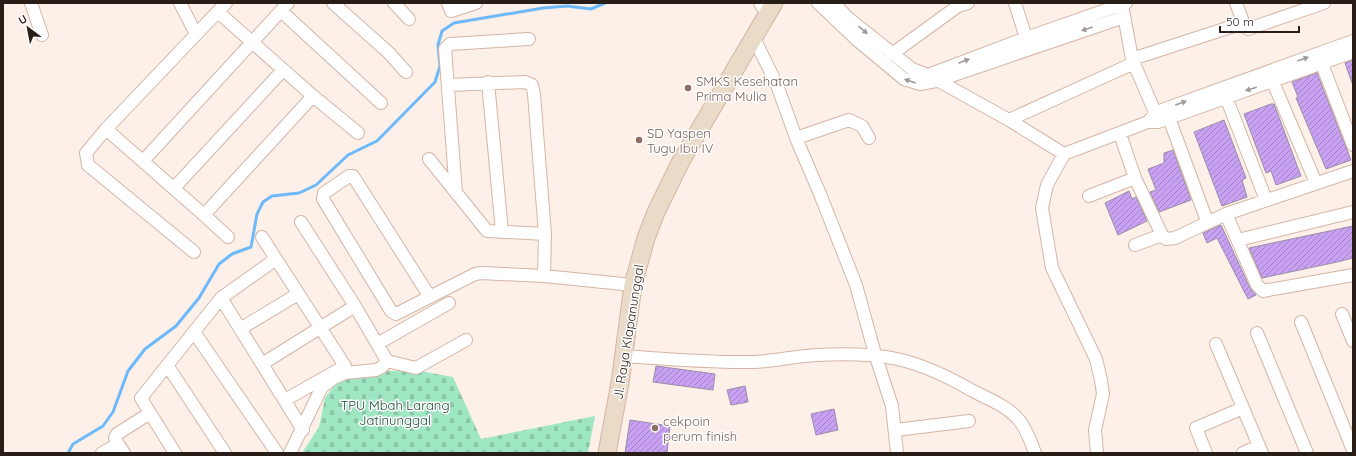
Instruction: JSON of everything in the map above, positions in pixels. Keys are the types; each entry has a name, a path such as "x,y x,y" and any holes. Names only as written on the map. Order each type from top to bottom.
{"street":[{"path":"31,3 42,35"},
{"path":"180,3 196,34"},
{"path":"333,3 389,53 406,72"},
{"path":"394,3 409,19"},
{"path":"448,3 451,11 476,3"},
{"path":"818,3 857,40 904,79 920,84 1026,38 1123,4 1124,17 1133,61 1207,222"},
{"path":"834,3 848,18 892,54 917,71 1009,120 1064,154"},
{"path":"1015,3 1026,38"},
{"path":"1236,3 1245,27 1250,29 1324,3"},
{"path":"892,54 961,4"},
{"path":"194,252 88,165 86,153 106,129 222,7 252,44 358,133"},
{"path":"143,162 252,44 284,7 381,103"},
{"name":"Jl. Raya Klapanunggal","path":"607,453 633,285 646,238 662,199 701,126 754,38 767,7"},
{"path":"932,78 1124,17"},
{"path":"1009,120 1133,61 1243,23"},
{"path":"754,38 777,85 796,138 856,285 875,354 892,406 898,453"},
{"path":"456,193 444,51 448,45 529,39"},
{"path":"1097,453 1095,430 1103,394 1101,380 1096,359 1052,268 1042,208 1046,184 1064,154 1120,134 1353,41"},
{"path":"1158,118 1273,82 1353,52"},
{"path":"1322,64 1353,145"},
{"path":"174,188 283,70"},
{"path":"448,85 488,82 525,82 532,85 534,94 545,234 544,276"},
{"path":"488,82 502,232"},
{"path":"1273,82 1316,183"},
{"path":"204,215 313,96"},
{"path":"1226,97 1266,200"},
{"path":"796,138 849,120 862,126 869,138"},
{"path":"106,129 228,237"},
{"path":"1120,134 1135,178 1162,235 1166,239 1175,238 1226,214 1353,171"},
{"path":"429,159 486,230 545,234"},
{"path":"430,297 355,177 349,176 324,193 323,200 393,313 400,314 475,274 544,276 633,285"},
{"path":"1089,196 1135,178"},
{"path":"1238,240 1353,212"},
{"path":"1226,214 1258,285 1263,291 1353,275"},
{"path":"301,222 355,306 387,361 416,368 466,340"},
{"path":"1135,245 1162,235"},
{"path":"262,238 347,369"},
{"path":"175,453 141,398 222,298 276,260"},
{"path":"240,329 298,294"},
{"path":"222,298 303,430"},
{"path":"377,344 449,303"},
{"path":"262,364 321,329 355,306"},
{"path":"1342,314 1353,342"},
{"path":"1301,322 1353,450"},
{"path":"194,332 277,453"},
{"path":"1257,333 1307,453"},
{"path":"1216,344 1260,450 1243,453"},
{"path":"623,356 709,363 769,362 816,355 875,354 897,358 920,364 950,378 1010,412 1024,428 1035,453"},
{"path":"285,400 347,369 376,370 382,367 387,361"},
{"path":"167,365 225,453"},
{"path":"290,453 303,430 322,387 347,369"},
{"path":"1206,453 1196,428 1243,408"},
{"path":"102,453 121,448 115,438 117,434 150,413"},
{"path":"896,430 970,421"}],"green space":[{"name":"TPU Mbah Larang Jatinunggal","path":"414,370 453,377 481,439 595,416 588,453 302,453 319,427 325,398 337,382 367,372"}],"building":[{"path":"1353,60 1353,83 1352,83 1345,63"},
{"path":"1317,73 1351,160 1326,169 1296,98 1298,97 1292,82"},
{"path":"1274,104 1301,176 1276,185 1271,171 1266,173 1244,114"},
{"path":"1224,120 1246,178 1242,180 1247,197 1222,206 1194,132"},
{"path":"1173,150 1191,200 1159,212 1150,192 1156,190 1148,169 1164,163 1164,153"},
{"path":"1129,191 1132,199 1136,197 1147,221 1118,235 1105,203"},
{"path":"1221,225 1250,288 1256,295 1248,299 1217,238 1207,243 1203,233"},
{"path":"1353,226 1353,258 1262,278 1249,248"},
{"path":"656,366 715,374 713,390 653,382"},
{"path":"745,386 748,402 731,405 727,390"},
{"path":"834,409 838,430 816,435 811,414"},
{"path":"630,420 670,426 667,453 625,453"}],"waterway":[{"path":"68,453 73,444 103,426 113,412 128,371 145,349 176,326 199,298 219,264 232,254 251,247 257,214 263,202 272,196 299,193 316,185 348,155 377,141 435,82 440,66 438,45 442,31 454,23 543,8 567,6 591,9 605,3"}],"place":[{"name":"SMKS Kesehatan Prima Mulia","path":"688,88"},
{"name":"SD Yaspen Tugu Ibu IV","path":"639,140"},
{"name":"cekpoin perum finish","path":"655,428"}]}
